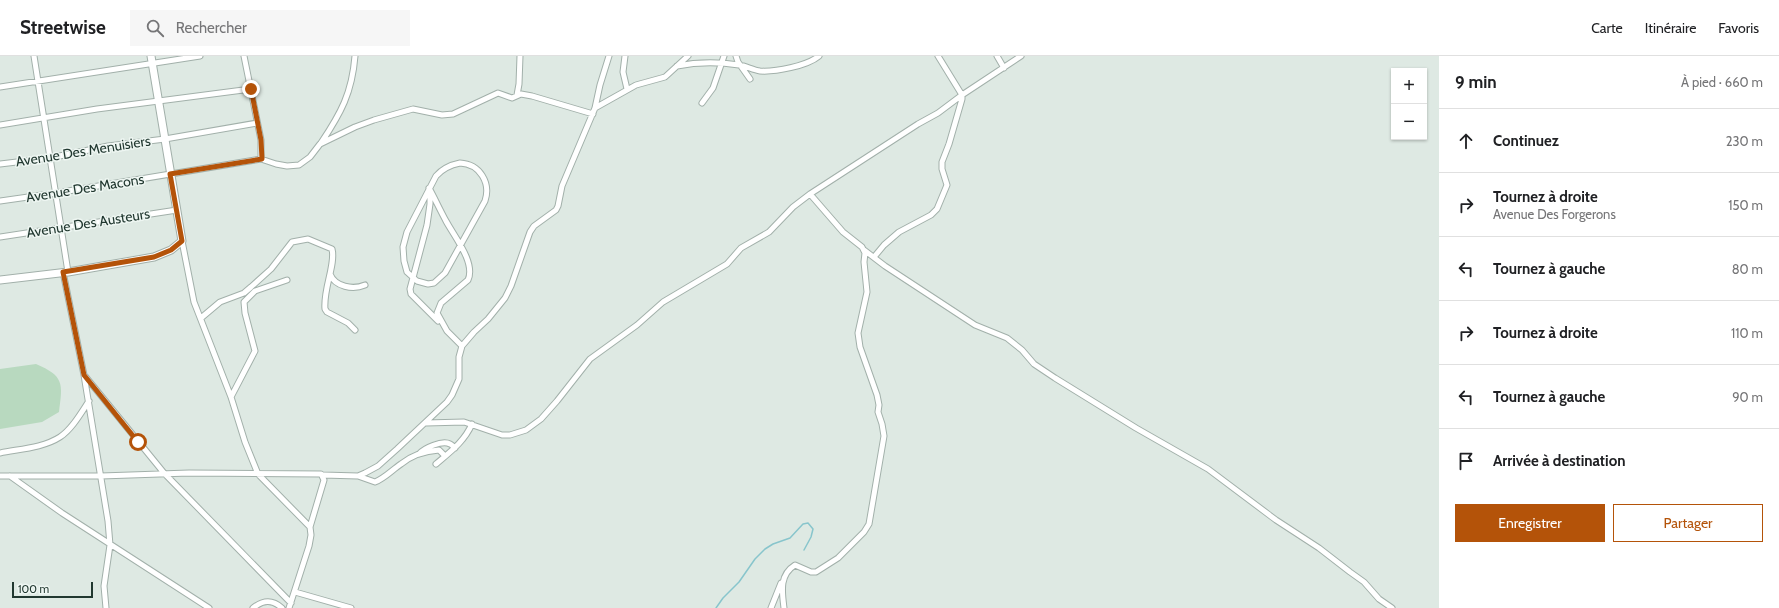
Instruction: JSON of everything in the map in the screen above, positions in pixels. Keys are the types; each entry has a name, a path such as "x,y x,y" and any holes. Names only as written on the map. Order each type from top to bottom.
{"street":[{"path":"34,56 56,193 66,272 89,401 108,521 110,544 105,575 106,608"},
{"path":"0,87 152,60 200,56"},
{"path":"244,56 261,140 262,159 276,164 299,165 310,157 336,121 347,98 355,56"},
{"path":"517,95 520,56"},
{"path":"358,476 378,466 426,423 452,395 460,374 459,357 462,346 488,319 505,298 511,286 530,232 534,226 556,210 562,186 594,111 609,56"},
{"path":"625,56 623,72 627,89"},
{"path":"320,144 355,127 400,111 413,109 442,115 453,114 494,94 502,93 512,98 521,94 594,111 627,89 664,77 688,56"},
{"path":"702,103 714,88 724,56"},
{"path":"736,56 750,79"},
{"path":"677,66 721,63 741,65 761,71 786,68 810,62 819,56"},
{"path":"874,257 884,245 899,232 931,215 937,209 947,185 942,162 960,110 962,95 938,56"},
{"path":"997,56 1004,68"},
{"path":"426,423 464,422 502,435 519,433 533,425 557,401 590,360 637,325 663,302 727,264 741,248 769,232 793,207 810,194 918,124 938,113 962,95 1021,56"},
{"path":"152,60 170,174 188,266 191,294 231,396 258,474 310,527"},
{"path":"0,125 158,101 251,89"},
{"name":"Avenue Des Menuisiers","path":"0,164 50,158 108,146 165,139 257,123"},
{"name":"Avenue Des Macons","path":"0,200 56,193 262,159"},
{"path":"467,163 477,169 484,177 487,188 485,201 461,245 446,273 438,281 428,284 414,279 407,272 403,247 407,232 429,188 441,170 453,164 467,163"},
{"path":"429,188 430,198 428,218 414,279 410,289 411,294 462,346"},
{"path":"429,188 461,245 468,264 470,276 465,284 438,307 437,313 442,325"},
{"path":"810,194 843,232 885,266 975,325 1008,338 1034,364 1054,378 1136,428 1208,469 1276,520 1315,546 1354,575 1379,599 1392,608"},
{"name":"Avenue Des Austeurs","path":"0,237 177,210"},
{"path":"201,318 220,302 244,293 271,269 289,244 308,239 319,245 331,248 333,256 325,302 326,310 348,323 355,330"},
{"path":"0,280 66,272 154,257 171,250 182,241"},
{"path":"771,608 782,580 790,569 795,565 814,573 838,558 864,532 869,524 884,436 878,412 879,405 877,396 860,347 858,333 867,292 864,250"},
{"path":"330,274 336,282 343,286 356,288 365,285"},
{"path":"231,396 255,351 245,313 244,302 254,291 287,280"},
{"path":"84,375 164,473 290,605 310,546 310,527 324,484 323,475"},
{"path":"0,453 42,444 59,438 70,427 89,401"},
{"path":"436,464 466,437 472,424"},
{"path":"0,476 101,476 164,473 317,474 358,476 371,481 378,480 388,475 405,461 418,454 425,448 446,443 455,448"},
{"path":"418,454 439,450 445,456"},
{"path":"10,476 110,544 209,608"},
{"path":"782,580 784,608"},
{"path":"295,592 351,608"},
{"path":"253,608 263,602 272,601 282,608"}],"green space":[{"path":"36,364 52,372 60,382 61,394 59,412 42,422 0,429 0,369"}],"waterway":[{"path":"716,608 723,598 739,582 755,559 765,549 773,544 790,538 803,524 808,523 813,529 811,537 804,550"}],"route":[{"path":"138,442 84,375 63,272 154,257 171,250 182,241 170,174 262,159 261,140 251,89"}]}
